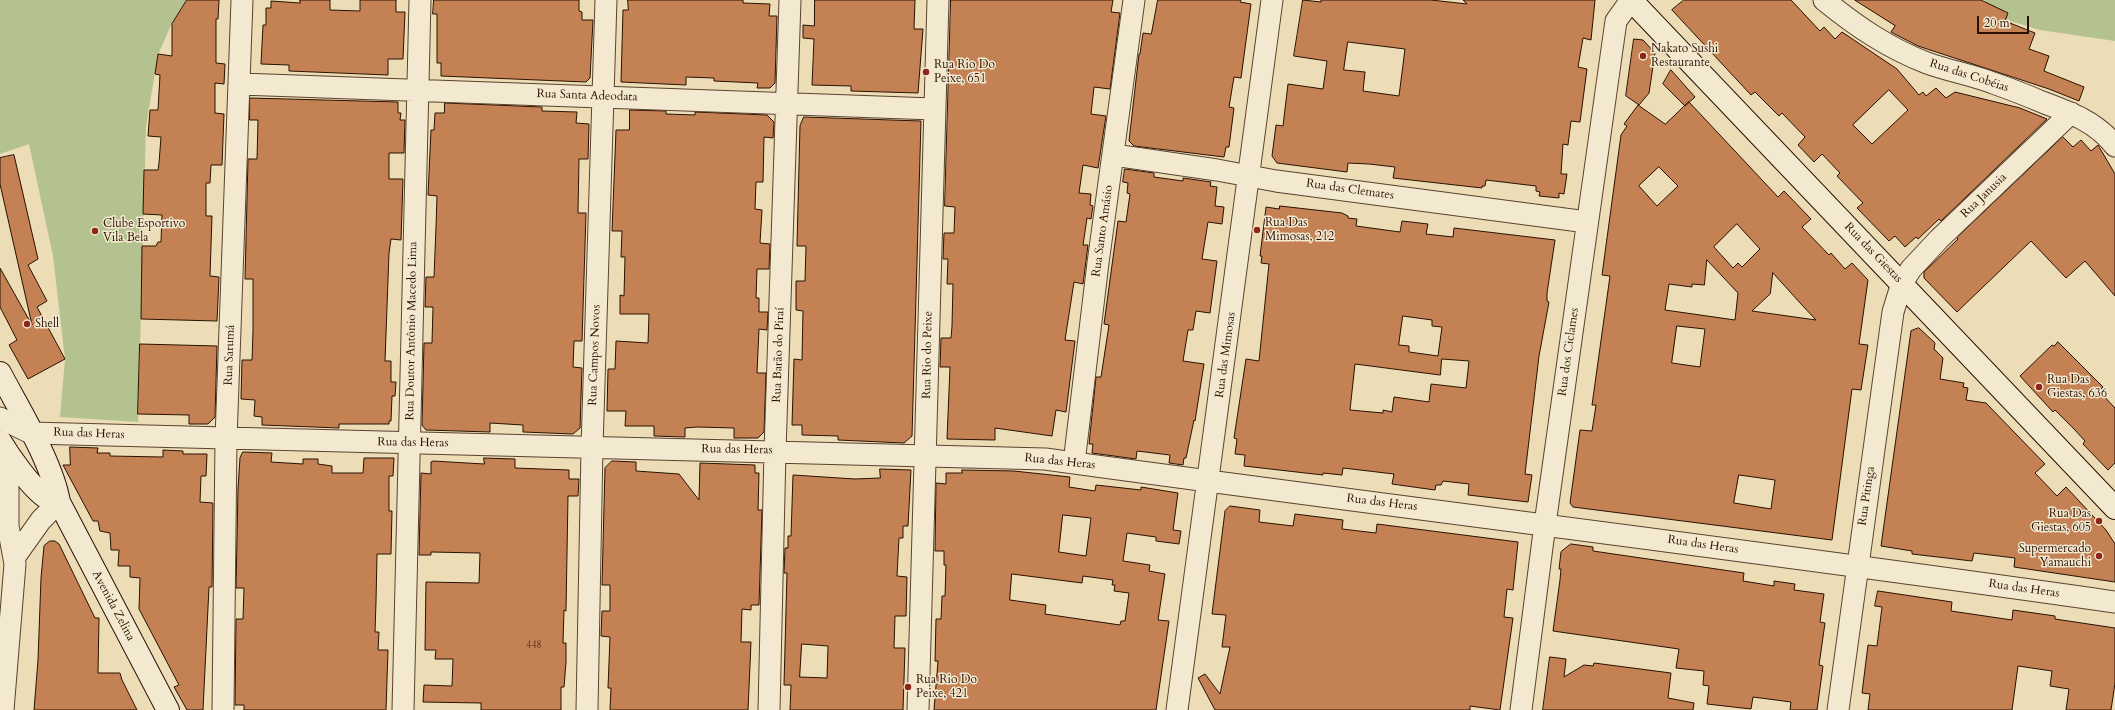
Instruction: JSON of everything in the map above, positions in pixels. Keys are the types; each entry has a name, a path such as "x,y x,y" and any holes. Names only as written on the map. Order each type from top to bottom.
{"main road":[{"name":"Rua das Giestas","path":"1631,0 2115,508"},
{"name":"Avenida Zelina","path":"0,373 31,433 57,490 59,502 168,710"},
{"path":"3,445 40,492 47,498 59,502"}],"street":[{"name":"Rua Sarumá","path":"223,710 226,438 242,0"},
{"name":"Rua Doutor Antônio Macedo Lima","path":"403,710 420,0"},
{"name":"Rua Campos Novos","path":"587,710 592,447 606,0"},
{"name":"Rua Barão do Piraí","path":"769,710 775,451 790,0"},
{"name":"Rua Rio do Peixe","path":"918,710 938,0"},
{"name":"Rua Santo Amásio","path":"1074,463 1098,263 1114,155 1134,0"},
{"name":"Rua das Mimosas","path":"1177,710 1250,176 1272,0"},
{"name":"Rua dos Ciclames","path":"1521,710 1545,524 1616,21 1631,0"},
{"name":"Rua das Cobéias","path":"1824,0 1850,21 1888,46 1928,63 1993,83 2071,113 2091,123 2107,135 2115,146"},
{"name":"Rua Santa Adeodata","path":"240,84 418,89 934,109"},
{"name":"Rua Janusia","path":"1902,283 1911,269 1939,239 2071,113"},
{"name":"Rua das Clemates","path":"1114,155 1250,176 1587,222"},
{"name":"Rua Pitinga","path":"1838,710 1893,312 1902,283"},
{"name":"Rua das Heras","path":"0,418 31,433 1045,459 1208,482 1545,524 2115,602"},
{"path":"3,445 8,471 8,526 10,561 3,710"},
{"path":"10,561 41,520 59,502"}],"green space":[{"name":"Clube Esportivo Vila Bela","path":"0,0 187,0 171,25 158,55 146,126 138,422 60,417 65,359 53,256 29,144 0,154"},
{"path":"1984,0 2115,0 2115,41 2040,30 2004,19"}],"building":[{"path":"187,0 219,0 218,19 216,19 216,63 225,64 224,84 215,83 215,113 224,114 222,165 211,165 210,183 206,183 206,216 212,216 210,276 219,277 217,321 141,319 142,246 156,246 158,242 161,242 162,215 143,214 144,170 158,170 159,163 161,137 148,136 150,110 158,110 160,75 155,74 158,54 172,56 172,24"},
{"path":"300,0 330,0 330,10 360,11 360,0 396,0 396,12 405,12 403,59 388,59 388,75 289,71 289,65 261,64 263,25 266,25 266,8 271,8 271,1 300,3"},
{"path":"434,0 579,0 579,11 582,12 582,20 593,20 590,78 586,82 441,76 441,63 437,63 437,14 433,14"},
{"path":"628,0 743,0 743,3 770,4 769,16 777,16 775,83 770,88 757,88 758,83 714,81 714,78 686,77 686,85 621,82 623,10 628,10"},
{"path":"815,0 915,0 914,29 923,29 918,93 851,91 851,86 812,85 814,39 803,38 803,25 814,26"},
{"path":"951,0 1113,0 1111,12 1120,13 1110,89 1094,87 1091,114 1106,116 1098,168 1083,165 1079,193 1091,194 1090,205 1093,206 1091,219 1087,218 1083,245 1088,245 1083,284 1074,282 1065,340 1075,341 1066,412 1056,410 1052,436 995,428 995,440 947,439 950,367 940,367 941,338 951,338 952,326 953,284 947,284 948,259 943,259 944,233 954,233 955,207 945,206"},
{"path":"1158,0 1241,0 1240,2 1251,4 1241,78 1234,77 1229,107 1234,108 1229,147 1226,147 1224,157 1134,146 1129,141 1139,54 1143,33 1151,34"},
{"path":"1303,0 1321,2 1321,0 1431,0 1467,4 1463,0 1595,0 1591,40 1583,38 1578,67 1587,69 1580,122 1571,121 1568,145 1563,144 1561,174 1567,174 1564,194 1559,193 1559,198 1539,196 1540,192 1536,191 1536,186 1486,180 1485,186 1482,186 1482,188 1393,178 1395,167 1348,163 1347,172 1277,163 1272,156 1276,125 1283,126 1288,84 1323,89 1327,61 1294,56","holes":["1348,42 1405,49 1399,96 1363,91 1365,72 1344,70"]},
{"path":"1684,0 1791,0 1820,31 1824,27 1835,39 1842,32 1897,69 1919,95 1923,92 1926,96 1936,88 1946,98 1955,92 2020,108 2047,119 1941,221 1939,219 1918,239 1916,237 1905,247 1895,236 1889,241 1857,208 1863,203 1837,176 1840,173 1822,154 1814,162 1798,145 1805,137 1782,113 1779,116 1755,92 1751,95 1672,10","holes":["1889,90 1908,110 1872,144 1853,125"]},
{"path":"1855,0 1981,0 2008,13 2005,21 2035,33 2029,49 2049,56 2044,71 2084,87 2079,101 2049,89 1918,46 1891,32 1895,26"},
{"path":"1634,39 1643,40 1655,53 1649,93 1639,105 1626,96"},
{"path":"1671,70 1695,97 1685,106 1663,84"},
{"path":"250,98 398,102 398,113 401,113 400,120 405,120 404,153 389,153 389,179 403,179 401,240 391,239 389,253 385,361 391,361 391,382 396,382 395,396 392,396 391,421 389,421 389,424 339,424 339,428 262,425 262,417 254,416 255,400 241,399 242,360 252,360 253,331 253,279 245,279 248,159 257,159 258,120 250,120"},
{"path":"1689,102 1778,197 1784,191 1811,219 1802,227 1829,255 1831,253 1845,269 1852,263 1868,280 1859,344 1868,345 1861,390 1852,389 1832,540 1573,507 1570,503 1580,430 1592,431 1596,405 1592,405 1610,276 1602,275 1621,135 1627,126 1624,124 1638,105 1665,124","holes":["1659,167 1678,186 1657,206 1639,186","1737,224 1760,249 1742,267 1738,263 1733,268 1714,247","1707,260 1738,293 1735,320 1665,310 1669,284 1692,287 1692,284 1704,285","1773,273 1816,320 1752,311 1770,294","1677,326 1705,329 1700,367 1672,363","1739,475 1775,480 1771,509 1734,503"]},
{"path":"445,103 542,107 542,111 577,112 576,123 589,124 588,159 579,159 578,213 586,213 582,341 574,341 573,367 582,368 580,428 573,434 523,432 523,425 490,423 490,432 426,430 422,425 424,343 432,343 433,307 425,307 426,277 434,277 437,196 428,195 431,130 434,130 435,113 444,113"},
{"path":"630,110 666,111 666,114 695,115 695,112 767,115 774,122 773,138 764,137 763,182 756,182 755,209 762,210 760,243 770,244 769,269 757,269 756,298 759,298 759,312 768,312 767,330 759,329 757,373 766,373 764,432 758,438 734,438 734,428 697,427 685,428 685,437 654,436 654,426 625,426 626,411 607,411 608,369 615,369 616,341 648,343 649,314 620,314 620,295 624,296 625,257 621,257 622,231 612,231 616,130 629,130"},
{"path":"804,117 921,121 912,436 904,443 838,440 838,436 802,435 802,425 792,425 794,359 802,360 803,311 796,310 796,281 805,281 806,246 797,246 800,126"},
{"path":"2063,137 2073,147 2081,140 2091,151 2098,145 2115,174 2115,296 2085,261 2066,278 2031,241 1957,312 1924,278 1924,272 1958,239 1957,238"},
{"path":"14,155 38,259 28,265 47,301 37,307 65,359 28,379 9,345 17,340 0,307 0,268 32,325 0,184 0,158"},
{"path":"1125,169 1154,173 1154,177 1183,181 1183,178 1211,182 1210,186 1217,187 1215,206 1224,207 1222,224 1208,222 1202,259 1217,261 1210,313 1196,311 1193,330 1188,330 1183,361 1204,364 1195,421 1194,420 1186,458 1184,458 1183,465 1169,463 1170,455 1137,451 1136,459 1092,453 1093,444 1089,444 1096,377 1101,377 1109,325 1104,324 1118,221 1126,222 1130,194 1127,193 1128,183 1123,182"},
{"path":"1280,206 1342,213 1348,216 1348,218 1357,219 1356,226 1400,232 1402,221 1428,224 1426,234 1453,237 1454,228 1555,240 1547,293 1547,301 1549,302 1539,356 1525,474 1532,475 1528,502 1468,495 1469,484 1443,481 1441,485 1436,485 1435,490 1392,484 1394,474 1343,468 1342,475 1323,473 1323,475 1244,466 1245,455 1235,454 1237,439 1234,438 1246,359 1259,361 1269,264 1261,263 1262,256 1260,256 1266,207 1279,209","holes":["1403,316 1432,320 1432,326 1442,327 1438,356 1409,352 1409,346 1399,345","1442,359 1469,361 1466,388 1431,384 1429,402 1394,397 1392,412 1383,410 1383,413 1350,410 1355,364 1440,375"]},
{"path":"1919,328 1935,343 1934,349 1943,358 1940,379 1964,383 1963,387 1968,388 1966,400 1986,403 2045,464 2035,473 2057,496 2066,487 2106,530 2115,544 2115,582 2014,567 2015,558 1974,553 1972,561 1912,554 1912,551 1881,546 1911,331"},
{"path":"2058,342 2103,387 2099,391 2115,408 2115,463 2108,470 2083,444 2085,441 2074,429 2055,410 2053,412 2020,376 2052,345 2054,346"},
{"path":"140,344 217,346 215,417 208,424 189,424 189,415 138,414"},
{"path":"70,447 98,448 97,453 110,453 110,456 163,457 163,450 183,451 183,454 207,454 206,476 201,476 200,502 213,503 212,587 209,587 203,710 187,710 174,687 179,685 139,609 140,578 130,577 130,566 118,566 119,550 111,550 110,533 100,531 98,521 93,521 63,465 70,465"},
{"path":"243,452 272,453 271,462 303,464 303,459 318,459 318,464 332,466 332,473 363,473 364,458 394,458 393,476 389,476 389,511 392,511 391,554 377,554 375,632 379,632 378,650 388,650 386,710 244,710 244,705 235,705 236,619 243,619 244,588 236,588 238,489 240,458"},
{"path":"484,458 515,459 515,468 569,470 569,479 579,479 578,496 568,496 566,611 564,610 563,643 566,643 566,662 564,687 561,687 561,710 481,710 481,703 423,702 424,685 452,686 453,659 435,659 436,650 425,650 426,582 479,583 480,553 431,552 431,555 419,555 421,473 431,474 431,462 433,461 484,464"},
{"path":"612,461 636,462 636,471 679,474 699,500 700,463 755,465 755,473 759,473 758,510 762,510 759,605 751,605 751,610 742,609 741,642 751,642 748,710 610,710 611,688 608,688 610,637 601,636 602,611 610,611 610,585 602,585 605,468"},
{"path":"880,469 911,470 908,526 903,526 903,538 899,538 897,576 907,577 906,616 895,616 894,648 905,648 903,710 790,710 791,685 784,685 787,573 784,573 785,548 788,548 788,536 791,536 793,475 855,479 880,478","holes":["802,644 828,646 827,678 800,677"]},
{"path":"962,470 1014,471 1070,477 1069,487 1095,491 1096,485 1141,490 1141,487 1178,493 1173,530 1181,531 1179,544 1156,541 1156,537 1127,533 1123,561 1150,565 1149,571 1165,574 1158,620 1169,621 1156,710 934,710 938,661 935,661 936,619 941,619 942,596 945,596 946,565 944,565 944,551 935,551 936,483 946,484 946,473 962,473","holes":["1063,515 1091,518 1086,556 1059,552","1012,574 1082,583 1083,576 1113,580 1112,585 1115,585 1114,591 1129,593 1125,621 1121,621 1120,625 1045,614 1046,605 1010,600"]},
{"path":"1230,506 1260,510 1259,522 1293,526 1295,514 1343,520 1342,529 1376,533 1377,524 1518,542 1513,590 1507,589 1504,617 1513,618 1500,710 1470,706 1470,710 1215,710 1198,678 1205,674 1220,694 1230,647 1222,647 1226,615 1212,614 1225,511"},
{"path":"50,541 55,541 59,544 95,618 99,618 98,673 120,673 137,710 34,710 44,546"},
{"path":"1571,544 1593,547 1593,551 1744,573 1743,581 1774,586 1774,581 1795,584 1794,590 1824,594 1820,622 1825,623 1819,665 1823,666 1817,710 1790,710 1791,702 1753,697 1751,709 1707,704 1709,686 1703,685 1704,671 1676,668 1679,649 1553,631 1560,580 1561,569 1559,569 1561,552"},
{"path":"1878,591 1952,602 1951,611 2012,620 2013,610 2055,616 2055,619 2115,628 2115,683 2111,710 2066,710 2069,689 2050,686 2052,671 2018,666 2012,710 1868,710 1870,694 1862,693 1868,645 1877,646 1882,607 1875,606"},
{"path":"1550,657 1566,659 1564,677 1584,665 1593,666 1594,663 1671,673 1668,698 1694,703 1693,710 1543,710"}],"place":[{"name":"Nakato Sushi Restaurante","path":"1643,56"},
{"name":"Rua Rio Do Peixe, 651","path":"926,72"},
{"name":"Rua Das Mimosas, 212","path":"1257,230"},
{"name":"Clube Esportivo Vila Bela","path":"95,231"},
{"name":"Shell","path":"27,324"},
{"name":"Rua Das Giestas, 636","path":"2039,387"},
{"name":"Rua Das Giestas, 605","path":"2099,521"},
{"name":"Supermercado Yamauchi","path":"2099,556"},
{"name":"Rua Rio Do Peixe, 421","path":"908,687"}]}
